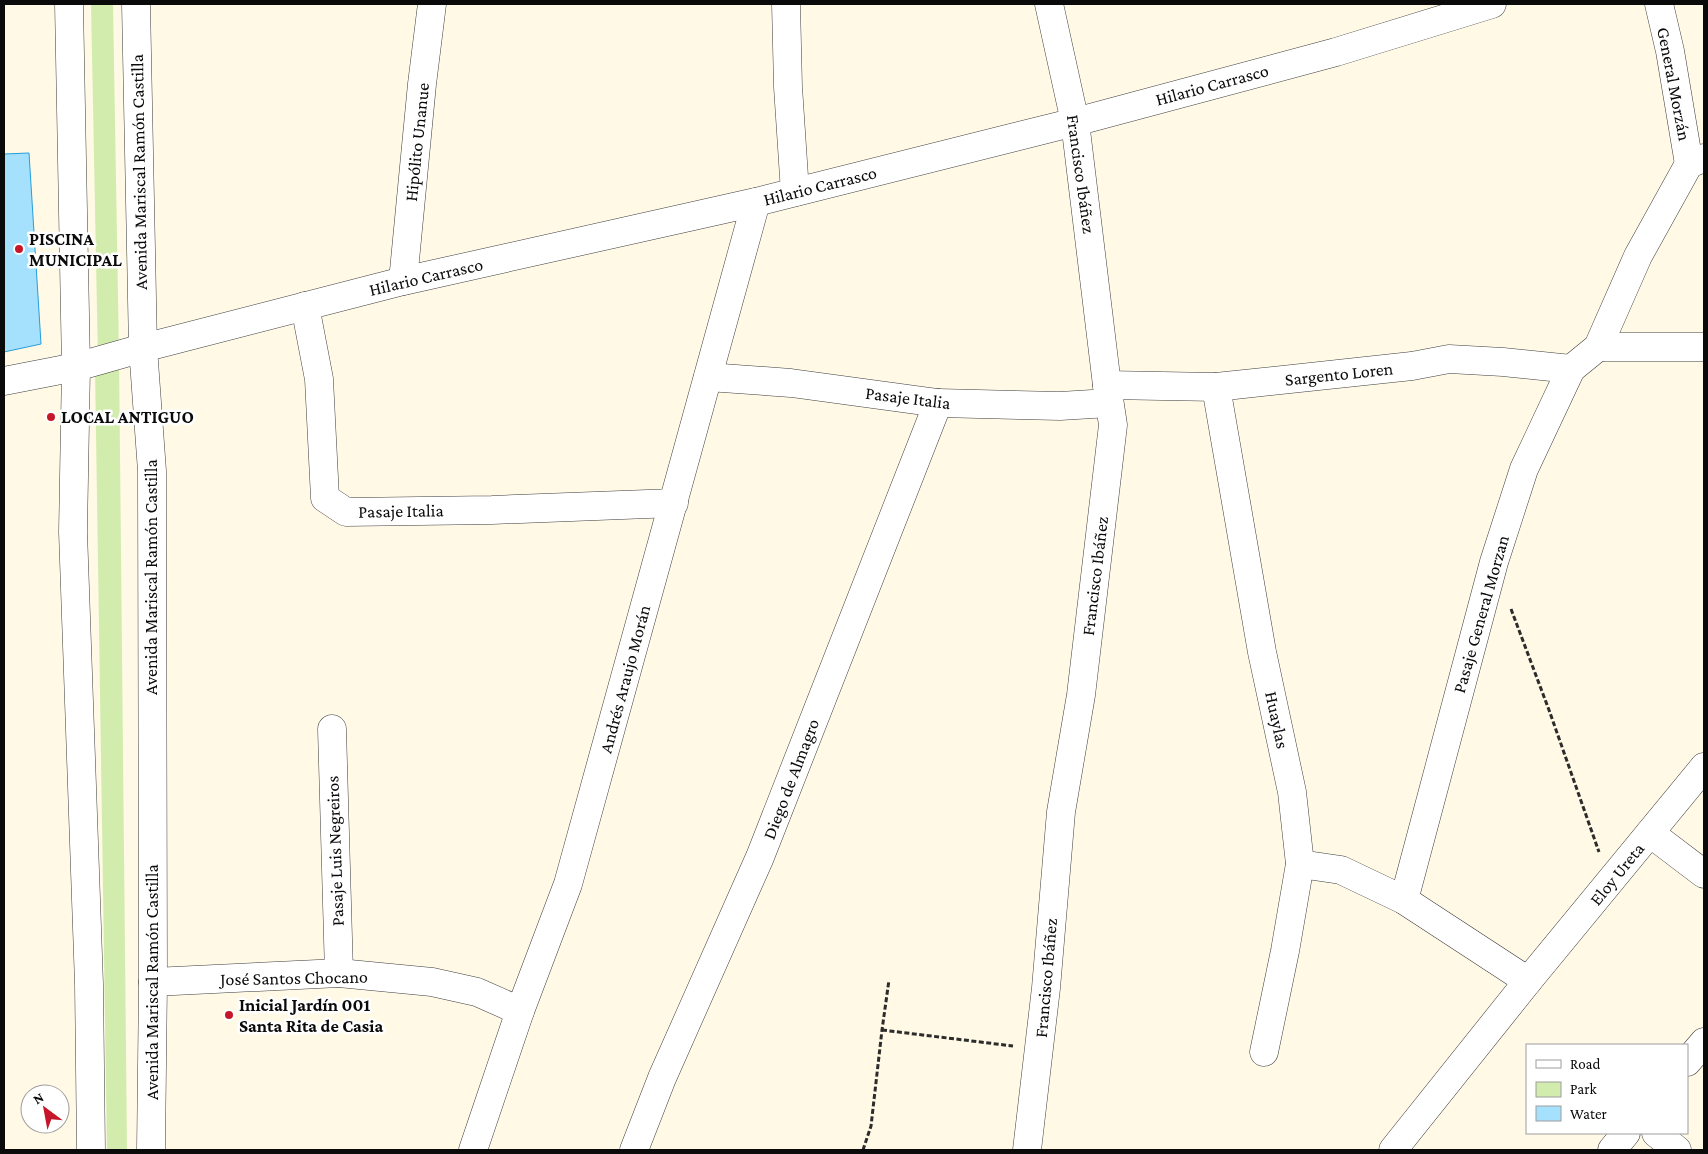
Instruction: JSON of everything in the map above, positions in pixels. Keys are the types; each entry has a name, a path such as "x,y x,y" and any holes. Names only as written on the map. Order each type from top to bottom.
{"street":[{"path":"69,4 76,367 73,532 89,984 91,1150"},
{"name":"Avenida Mariscal Ramón Castilla","path":"136,4 143,348 152,471 152,1150"},
{"name":"Hipólito Unanue","path":"403,281 422,84 432,4"},
{"path":"786,4 788,87 795,192"},
{"name":"Francisco Ibáñez","path":"1027,1150 1040,1049 1061,812 1081,696 1113,425 1075,122 1049,4"},
{"name":"Hilario Carrasco","path":"4,381 76,367 403,281 756,202 1075,122 1336,52 1492,4"},
{"name":"General Morzán","path":"1658,4 1699,166"},
{"path":"1699,166 1638,256 1598,347 1704,347"},
{"name":"Andrés Araujo Morán","path":"473,1150 520,1011 568,884 756,202"},
{"name":"Pasaje Italia","path":"305,306 318,379 325,498 346,512 492,510 674,503"},
{"name":"Pasaje General Morzan","path":"1404,900 1494,562 1524,469 1571,369 1598,347"},
{"name":"Sargento Loren","path":"1108,394 1216,387 1412,366 1449,359 1571,369"},
{"name":"Pasaje Italia","path":"708,377 791,383 938,403 1060,406 1108,394"},
{"name":"Huaylas","path":"1216,387 1262,652 1292,792 1300,864 1285,951 1264,1052"},
{"name":"Diego de Almagro","path":"634,1150 662,1078 760,856 938,403"},
{"name":"Pasaje Luis Negreiros","path":"332,729 339,973"},
{"name":"Eloy Ureta","path":"1393,1150 1528,980 1610,884 1704,767"},
{"path":"1650,833 1704,874"},
{"path":"1300,864 1340,870 1404,900 1528,980"},
{"name":"José Santos Chocano","path":"153,982 339,973 432,982 477,992 520,1011"},
{"path":"1688,1061 1704,1042"},
{"path":"1612,1150 1625,1134"},
{"path":"1657,1134 1677,1150"}],"path":[{"path":"1511,608 1550,710 1610,884"},
{"path":"863,1150 871,1126 890,980"},
{"path":"882,1030 1040,1049"}],"green space":[{"path":"91,4 113,4 119,355 127,1150 107,1150 95,367 98,361"}],"water":[{"name":"PISCINA MUNICIPAL","path":"29,153 41,344 4,352 4,154"}],"place":[{"name":"PISCINA MUNICIPAL","path":"19,249"},
{"name":"LOCAL ANTIGUO","path":"51,417"},
{"name":"Inicial Jardín 001 Santa Rita de Casia","path":"229,1015"}]}
